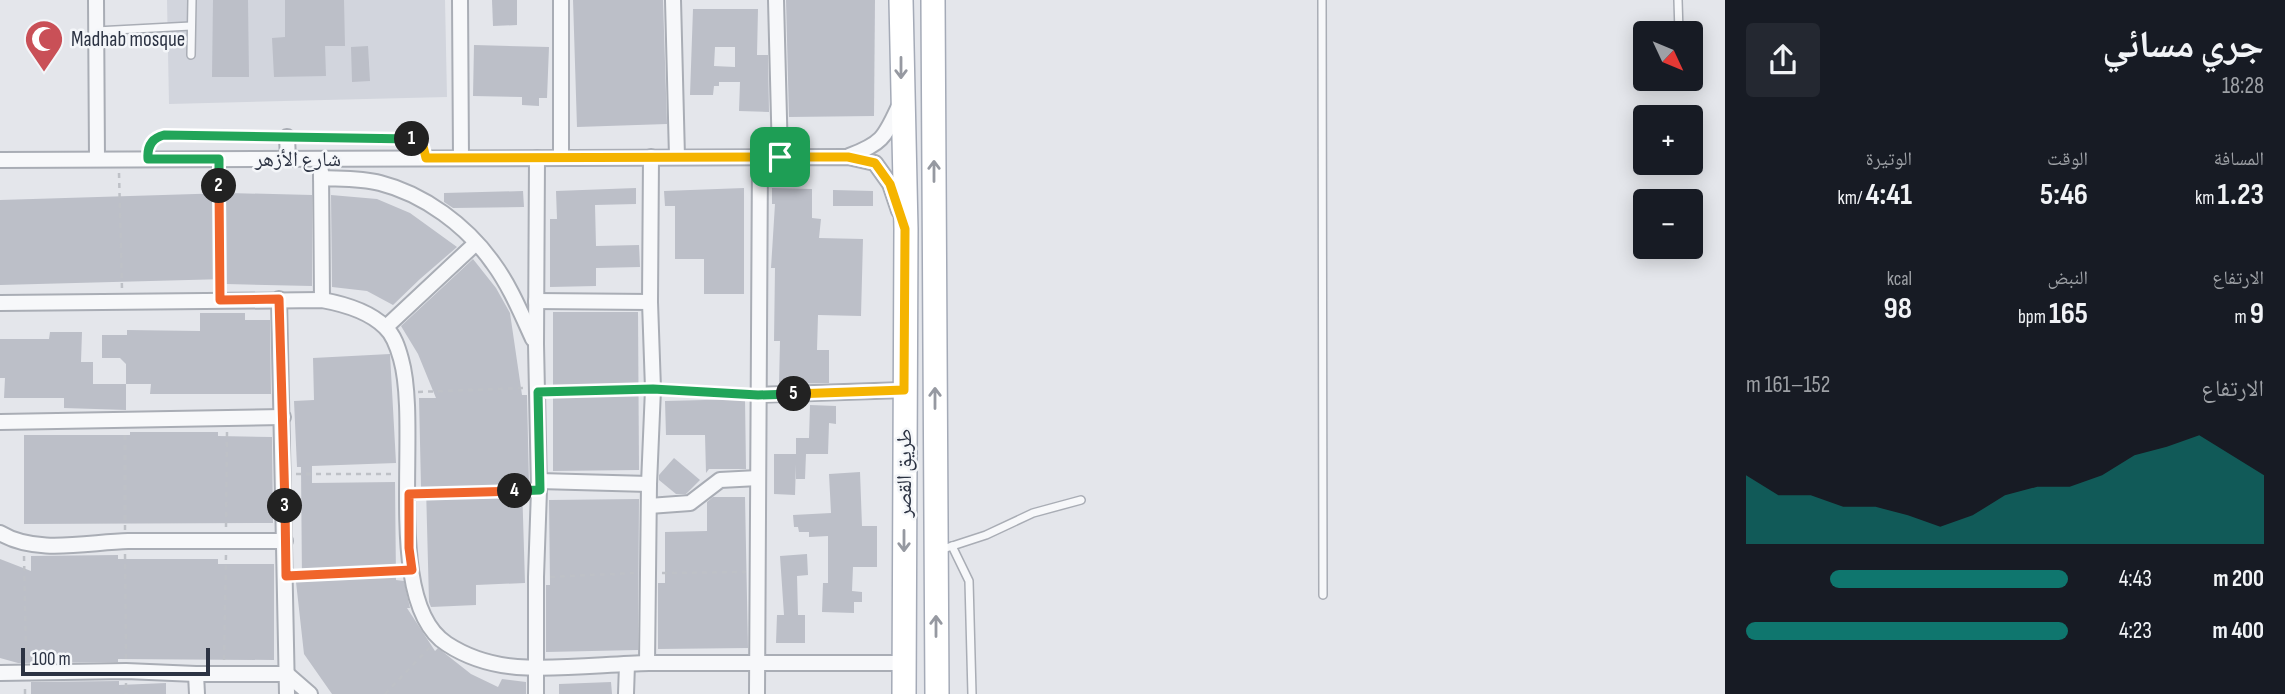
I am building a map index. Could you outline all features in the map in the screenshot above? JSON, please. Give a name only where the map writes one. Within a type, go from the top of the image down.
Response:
[{"type":"main road","name":"طريق القصر","points":[[901,0],[905,229],[904,694]]},
{"type":"main road","name":"طريق القصر","points":[[933,0],[944,549],[937,694]]},
{"type":"street","points":[[96,0],[97,159]]},
{"type":"street","points":[[460,0],[461,158]]},
{"type":"street","points":[[561,0],[561,158]]},
{"type":"street","points":[[673,0],[677,157]]},
{"type":"street","points":[[776,0],[780,157]]},
{"type":"street","name":"شارع الأزهر","points":[[848,157],[874,147],[882,139],[902,101]]},
{"type":"street","points":[[287,137],[288,159]]},
{"type":"street","points":[[648,663],[649,484],[653,389],[650,302],[651,157]]},
{"type":"street","points":[[757,694],[760,157]]},
{"type":"street","name":"شارع الأزهر","points":[[0,159],[848,157],[875,163],[880,169],[890,184],[905,229]]},
{"type":"street","points":[[536,694],[539,486],[536,344],[537,158]]},
{"type":"street","points":[[321,159],[322,300]]},
{"type":"street","points":[[321,178],[368,181],[396,188],[436,208],[476,243],[492,262],[509,289],[536,344]]},
{"type":"street","points":[[386,327],[476,243]]},
{"type":"street","points":[[279,299],[287,694]]},
{"type":"street","points":[[0,303],[322,300],[365,312],[386,327],[397,345],[408,392],[409,548],[419,608],[429,629],[439,638],[482,660],[516,667],[648,663],[904,663]]},
{"type":"street","points":[[536,302],[650,302]]},
{"type":"street","points":[[758,395],[904,390]]},
{"type":"street","points":[[0,422],[283,417]]},
{"type":"street","points":[[649,506],[690,503],[720,480],[758,478]]},
{"type":"street","points":[[539,486],[649,484]]},
{"type":"street","points":[[0,533],[10,539],[44,545],[125,541],[285,541]]},
{"type":"street","points":[[626,694],[627,664]]},
{"type":"street","points":[[0,673],[126,671],[287,674],[310,694]]},
{"type":"street","points":[[196,674],[197,694]]},
{"type":"lane","points":[[191,0],[191,55]]},
{"type":"lane","points":[[1322,0],[1323,595]]},
{"type":"lane","points":[[1678,0],[1679,21]]},
{"type":"lane","points":[[96,31],[191,26]]},
{"type":"lane","points":[[148,159],[149,146],[158,136],[164,135],[412,139],[423,146],[426,158]]},
{"type":"lane","points":[[972,694],[969,581],[944,549],[986,535],[1033,513],[1081,500]]},
{"type":"path","points":[[119,159],[122,300]]},
{"type":"path","points":[[219,159],[220,300]]},
{"type":"path","points":[[408,392],[653,389],[758,395]]},
{"type":"path","points":[[223,674],[227,418]]},
{"type":"path","points":[[125,421],[126,671]]},
{"type":"path","points":[[284,474],[408,474]]},
{"type":"path","points":[[409,494],[539,486]]},
{"type":"path","points":[[24,542],[26,673]]},
{"type":"path","points":[[286,576],[412,570]]},
{"type":"path","points":[[536,577],[759,572]]},
{"type":"path","points":[[385,694],[439,638]]},
{"type":"shaded area","points":[[167,0],[445,0],[447,97],[169,104]]},
{"type":"building","points":[[213,0],[248,0],[249,77],[212,77]]},
{"type":"building","points":[[285,0],[344,0],[345,46],[325,46],[326,76],[274,77],[272,38],[285,37]]},
{"type":"building","points":[[492,0],[517,0],[517,25],[493,26]]},
{"type":"building","points":[[573,0],[663,0],[667,124],[577,127]]},
{"type":"building","points":[[786,0],[875,0],[874,116],[789,117]]},
{"type":"building","points":[[693,9],[758,9],[757,55],[768,55],[769,112],[739,111],[740,82],[719,82],[719,86],[714,86],[713,95],[690,95]],"holes":[[[715,47],[735,47],[735,67],[714,66]]]},
{"type":"building","points":[[474,45],[549,47],[547,98],[539,98],[539,106],[522,105],[522,97],[473,96]]},
{"type":"building","points":[[368,46],[370,81],[352,82],[351,47]]},
{"type":"building","points":[[636,188],[636,204],[595,205],[596,246],[639,245],[640,267],[596,268],[596,286],[550,287],[550,219],[557,219],[556,191]]},
{"type":"building","points":[[744,188],[744,294],[704,294],[704,259],[675,259],[675,206],[665,206],[664,191]]},
{"type":"building","points":[[772,188],[812,189],[812,218],[821,219],[819,238],[863,239],[861,316],[818,315],[817,350],[829,350],[829,383],[779,384],[780,341],[774,341],[775,268],[771,268],[775,204],[772,204]]},
{"type":"building","points":[[833,190],[873,191],[873,206],[833,206]]},
{"type":"building","points":[[523,191],[524,207],[453,208],[444,202],[444,193]]},
{"type":"building","points":[[228,193],[312,195],[312,286],[226,284],[226,279],[0,285],[0,200]]},
{"type":"building","points":[[331,195],[377,199],[410,213],[457,247],[393,305],[367,291],[332,287]]},
{"type":"building","points":[[473,259],[496,288],[510,313],[522,395],[527,395],[529,484],[522,484],[525,583],[476,585],[476,605],[431,607],[426,487],[421,487],[419,398],[436,398],[418,354],[401,326]]},
{"type":"building","points":[[553,312],[638,312],[639,470],[553,471]]},
{"type":"building","points":[[200,313],[245,313],[245,320],[270,320],[271,394],[150,394],[151,384],[126,384],[126,364],[120,358],[102,358],[102,335],[127,335],[127,330],[200,331]]},
{"type":"building","points":[[50,332],[82,332],[81,362],[93,362],[93,384],[126,384],[126,410],[64,408],[64,398],[4,398],[5,378],[0,378],[0,339],[49,339]]},
{"type":"building","points":[[390,354],[396,463],[312,466],[312,483],[395,482],[396,580],[404,581],[410,608],[407,608],[435,651],[438,648],[471,674],[498,687],[502,679],[526,682],[526,694],[332,694],[304,654],[296,582],[302,582],[301,467],[297,467],[294,401],[314,400],[313,358]]},
{"type":"building","points":[[745,399],[746,469],[709,469],[706,473],[705,435],[666,435],[665,401]]},
{"type":"building","points":[[810,405],[836,406],[836,424],[829,423],[828,454],[806,454],[805,479],[796,479],[796,464],[795,495],[774,494],[774,454],[796,454],[796,438],[809,438]]},
{"type":"building","points":[[130,432],[218,432],[218,436],[272,437],[273,523],[24,524],[24,435],[130,435]]},
{"type":"building","points":[[674,458],[700,480],[686,494],[676,494],[659,480],[659,475]]},
{"type":"building","points":[[860,472],[862,526],[877,526],[877,567],[853,567],[852,591],[862,592],[862,602],[854,602],[854,613],[822,612],[823,583],[828,583],[828,536],[809,537],[809,532],[799,532],[798,527],[794,527],[793,515],[831,513],[829,474]]},
{"type":"building","points":[[713,497],[745,497],[748,648],[658,649],[658,583],[665,583],[665,532],[707,531],[707,502]]},
{"type":"building","points":[[639,499],[638,650],[546,652],[546,585],[550,585],[549,500]]},
{"type":"building","points":[[807,554],[808,575],[797,576],[798,615],[805,615],[805,643],[776,643],[777,615],[784,615],[780,556]]},
{"type":"building","points":[[118,555],[118,559],[218,559],[218,564],[274,564],[274,660],[118,659],[118,662],[18,663],[0,658],[0,559],[31,571],[31,556]]},
{"type":"building","points":[[119,681],[119,685],[166,683],[166,694],[31,694],[31,682]]},
{"type":"building","points":[[611,682],[612,694],[559,694],[559,684]]},
{"type":"place","name":"Madhab mosque","points":[[44,73]]},
{"type":"route","points":[[164,135],[412,139],[423,146],[426,158],[780,157],[848,157],[875,163],[890,184],[905,229],[904,390],[758,395],[653,389],[538,392],[540,490],[409,494],[409,548],[412,570],[286,576],[279,299],[220,300],[219,159],[148,159],[147,152],[152,140],[164,135]]}]
